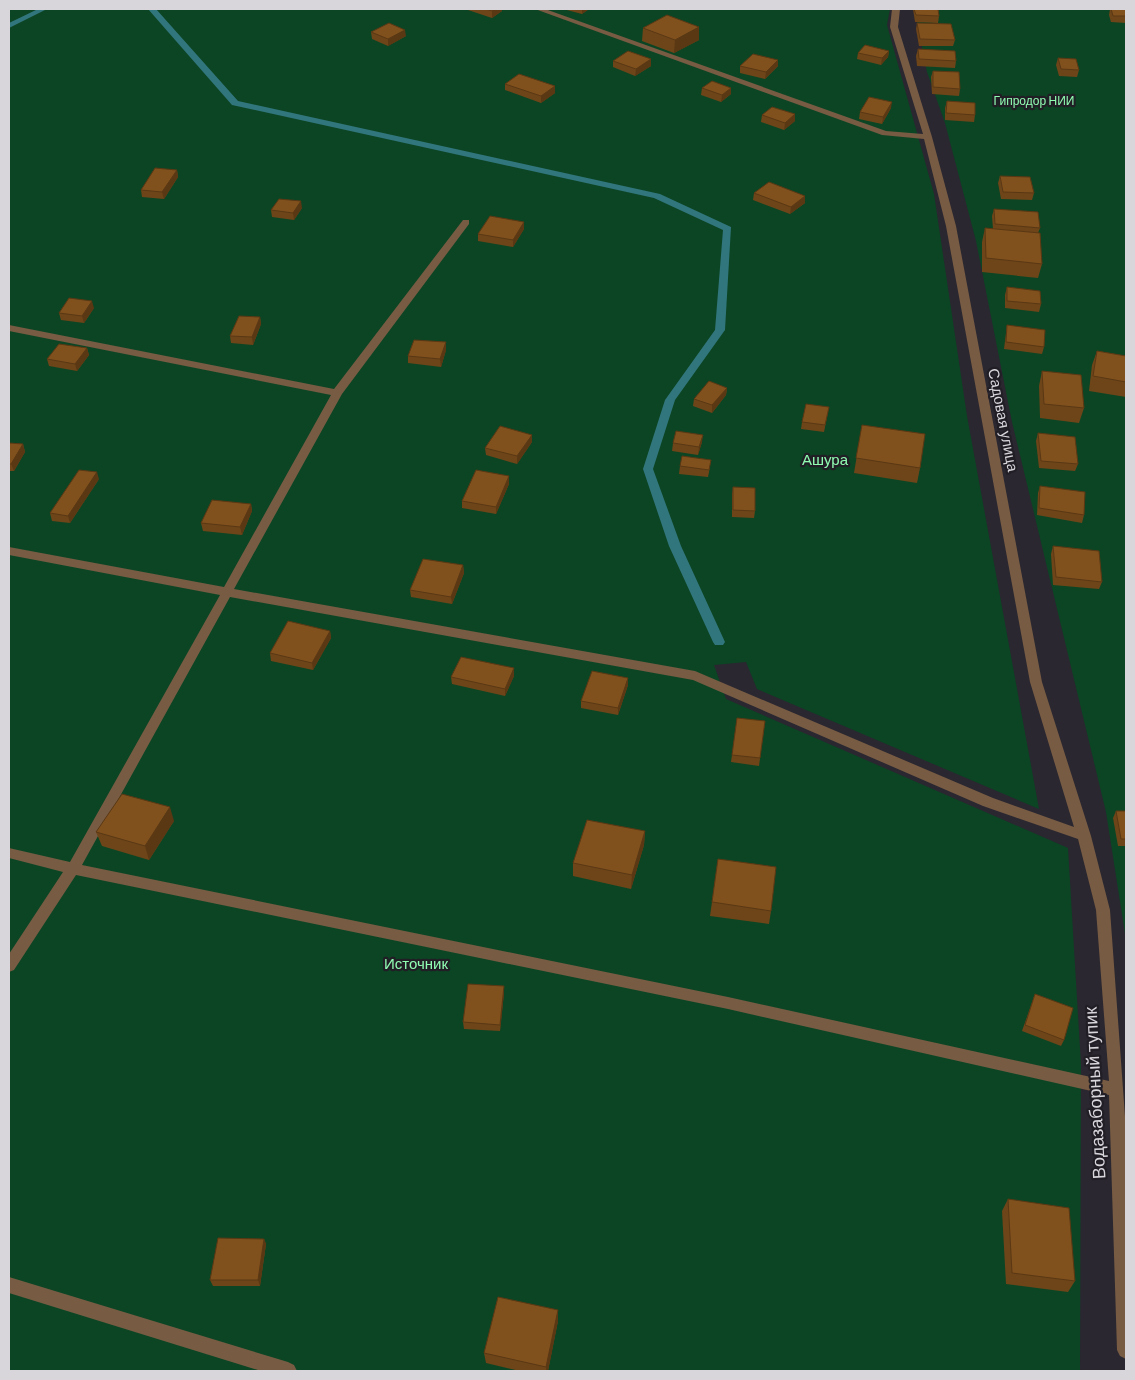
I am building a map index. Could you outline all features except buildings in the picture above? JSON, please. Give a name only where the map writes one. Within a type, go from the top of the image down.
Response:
[{"type":"street","points":[[539,9],[886,133],[928,137]]},
{"type":"street","name":"Садовая улица","points":[[896,9],[894,27],[928,137],[951,226],[1036,682],[1084,836]]},
{"type":"street","points":[[9,966],[73,868],[337,393],[466,222]]},
{"type":"street","points":[[9,328],[337,393]]},
{"type":"street","points":[[9,551],[695,676],[988,802],[1084,836]]},
{"type":"street","name":"Водазаборный тупик","points":[[1084,836],[1103,910],[1117,1090],[1126,1350]]},
{"type":"street","points":[[9,853],[73,868],[728,1003],[1117,1090]]},
{"type":"street","points":[[9,1285],[288,1371]]},
{"type":"green space","name":"Источник","points":[[9,9],[890,9],[887,25],[934,194],[967,416],[1039,809],[757,689],[746,662],[714,665],[726,699],[1068,848],[1081,1065],[1080,1371],[9,1371]]},
{"type":"green space","name":"Гипродор НИИ","points":[[919,9],[1126,9],[1126,940],[1106,812],[1012,422],[976,241],[945,123],[927,72],[917,22]]},
{"type":"waterway","points":[[9,26],[43,9]]},
{"type":"waterway","points":[[152,9],[235,103],[657,196],[728,229],[720,330],[670,400],[648,469],[675,546],[719,642]]},
{"type":"park label","name":"Ашура","points":[[825,460]]}]
